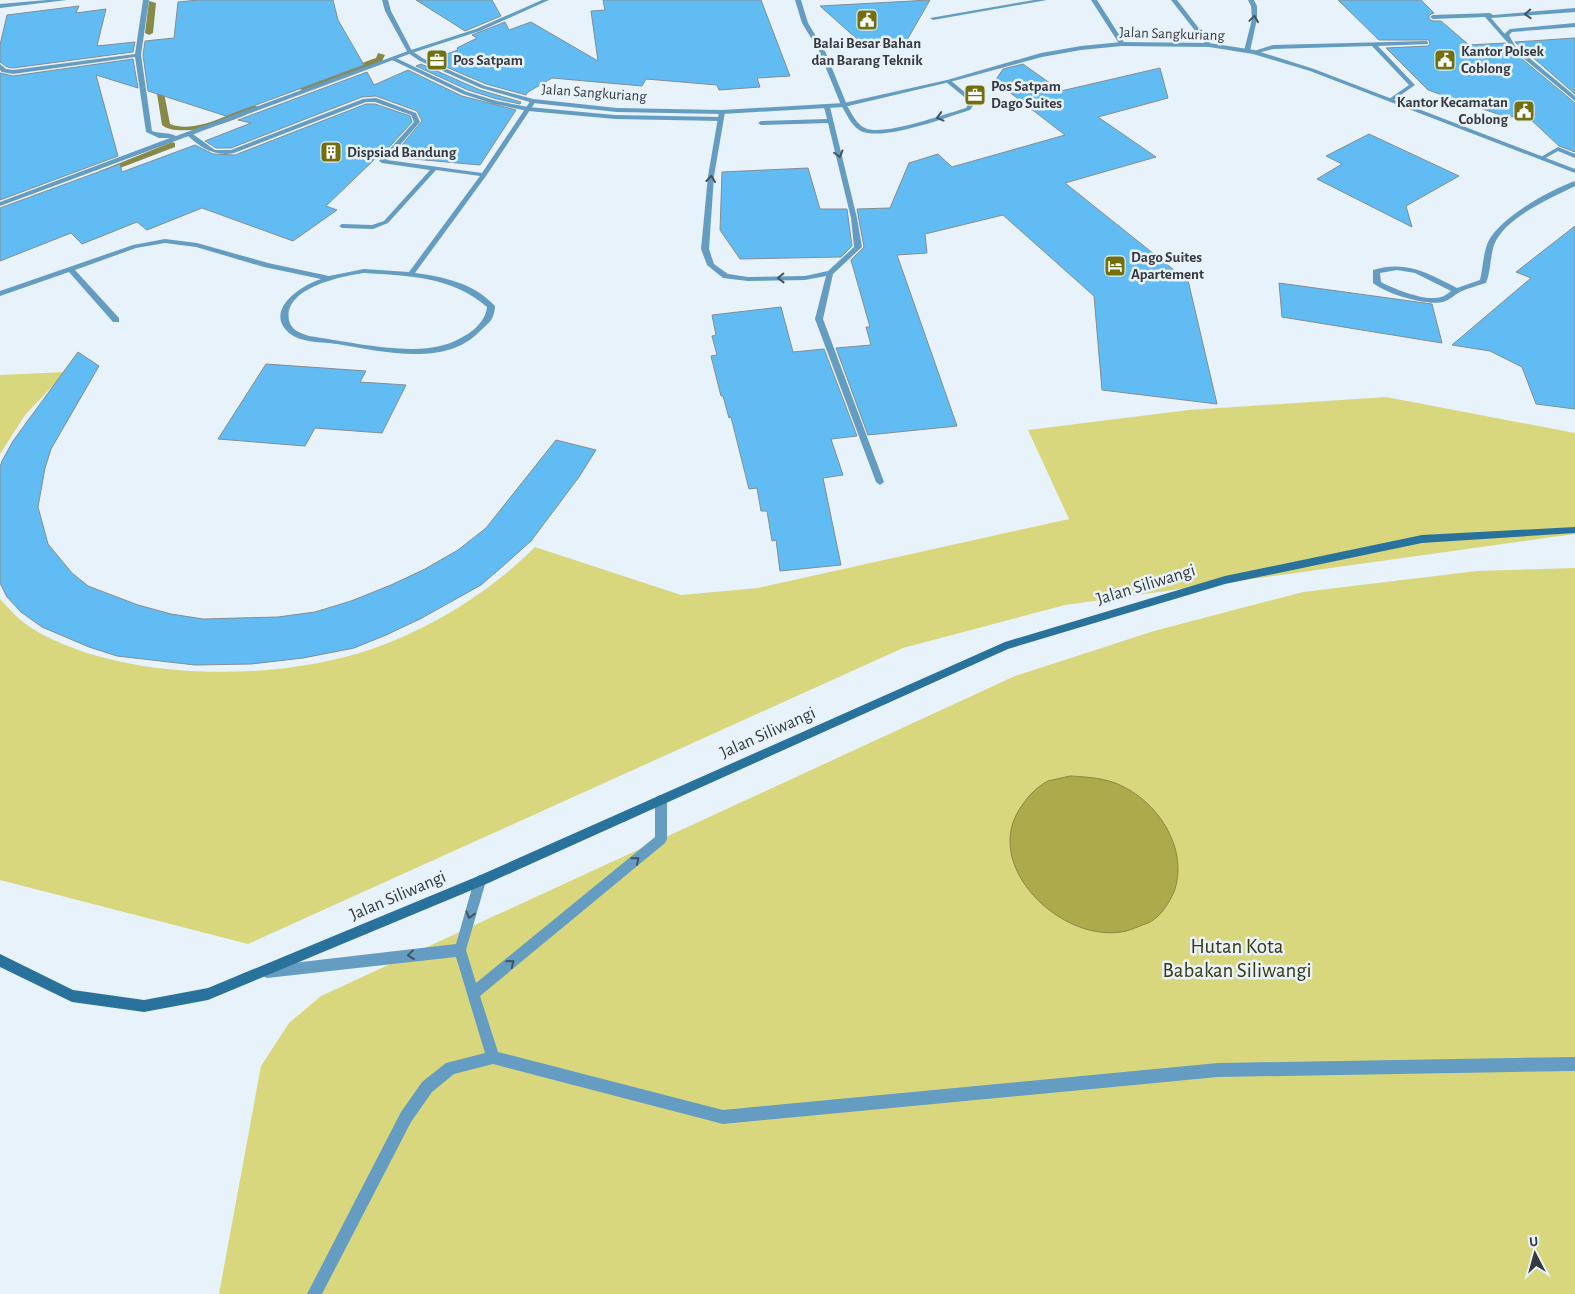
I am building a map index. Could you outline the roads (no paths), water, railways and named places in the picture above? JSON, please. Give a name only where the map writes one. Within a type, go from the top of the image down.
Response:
[{"type":"main road","name":"Jalan Siliwangi","points":[[0,960],[72,996],[144,1006],[208,994],[480,881],[1005,646],[1225,580],[1422,539],[1575,530]]},
{"type":"street","points":[[0,6],[64,0]]},
{"type":"street","points":[[146,0],[138,55],[149,132],[159,136],[185,134],[212,152],[219,154],[232,152],[365,100],[376,100],[414,114],[417,122],[382,161],[484,175]]},
{"type":"street","points":[[385,0],[388,11],[410,52]]},
{"type":"street","points":[[0,204],[185,134],[410,52],[485,27],[546,0]]},
{"type":"street","points":[[798,0],[805,23],[822,51],[844,105],[860,128],[866,131],[885,132],[968,109],[972,103],[970,99],[948,81]]},
{"type":"street","points":[[933,18],[1044,0]]},
{"type":"street","points":[[1094,0],[1122,44]]},
{"type":"street","points":[[1174,0],[1209,45]]},
{"type":"street","points":[[1251,0],[1256,7],[1255,22],[1249,38],[1250,52],[1272,47],[1426,43]]},
{"type":"street","points":[[1433,17],[1575,10]]},
{"type":"street","points":[[1490,15],[1487,17],[1490,22],[1513,48],[1575,99]]},
{"type":"street","points":[[1507,40],[1506,35],[1510,31],[1575,25]]},
{"type":"street","name":"Jalan Sangkuriang","points":[[410,52],[422,60],[483,87],[533,101],[618,110],[721,116],[844,105],[948,81],[1041,54],[1081,48],[1122,44],[1209,45],[1250,52],[1312,70],[1575,171]]},
{"type":"street","points":[[1374,44],[1412,85],[1391,100]]},
{"type":"street","points":[[0,66],[4,71],[18,72],[138,55]]},
{"type":"street","points":[[394,59],[465,93],[496,103],[528,109],[615,117],[721,116],[704,249],[711,265],[726,276],[748,279],[804,278],[830,273],[858,247],[854,218],[826,107]]},
{"type":"street","points":[[410,275],[484,175],[533,101]]},
{"type":"street","points":[[761,123],[830,121]]},
{"type":"street","points":[[1542,158],[1558,149],[1575,156]]},
{"type":"street","points":[[342,226],[373,226],[386,222],[434,168]]},
{"type":"street","points":[[1456,291],[1408,268],[1387,267],[1376,272],[1377,283],[1385,288],[1402,294],[1440,301],[1447,298],[1456,291],[1483,281],[1492,241],[1509,222],[1530,206],[1575,183]]},
{"type":"street","points":[[0,294],[135,246],[165,241],[197,245],[267,265],[327,278]]},
{"type":"street","points":[[70,269],[116,320]]},
{"type":"street","points":[[364,271],[410,275],[453,283],[480,295],[491,306],[490,317],[472,336],[454,346],[415,352],[389,350],[294,333],[286,325],[284,316],[286,304],[304,289],[327,278],[364,271]]},
{"type":"street","points":[[830,273],[819,320],[880,482]]},
{"type":"street","points":[[473,994],[661,839],[661,800]]},
{"type":"street","points":[[480,881],[460,950],[493,1056]]},
{"type":"street","points":[[260,973],[460,950]]},
{"type":"street","points":[[314,1294],[406,1117],[427,1087],[451,1068],[493,1056],[723,1116],[1218,1070],[1575,1064]]},
{"type":"waterway","points":[[149,33],[152,3]]},
{"type":"waterway","points":[[303,89],[373,62],[379,59],[381,55]]},
{"type":"waterway","points":[[157,77],[166,125],[174,129],[197,128],[255,107]]},
{"type":"waterway","points":[[104,171],[172,145]]},
{"type":"place","name":"Balai Besar Bahan dan Barang Teknik","points":[[867,20]]},
{"type":"place","name":"Pos Satpam","points":[[437,60]]},
{"type":"place","name":"Kantor Polsek Coblong","points":[[1445,60]]},
{"type":"place","name":"Pos Satpam Dago Suites","points":[[975,95]]},
{"type":"place","name":"Kantor Kecamatan Coblong","points":[[1524,111]]},
{"type":"place","name":"Dispsiad Bandung","points":[[331,152]]},
{"type":"place","name":"Dago Suites Apartement","points":[[1115,266]]},
{"type":"park label","name":"Hutan Kota Babakan Siliwangi","points":[[1237,958]]}]
